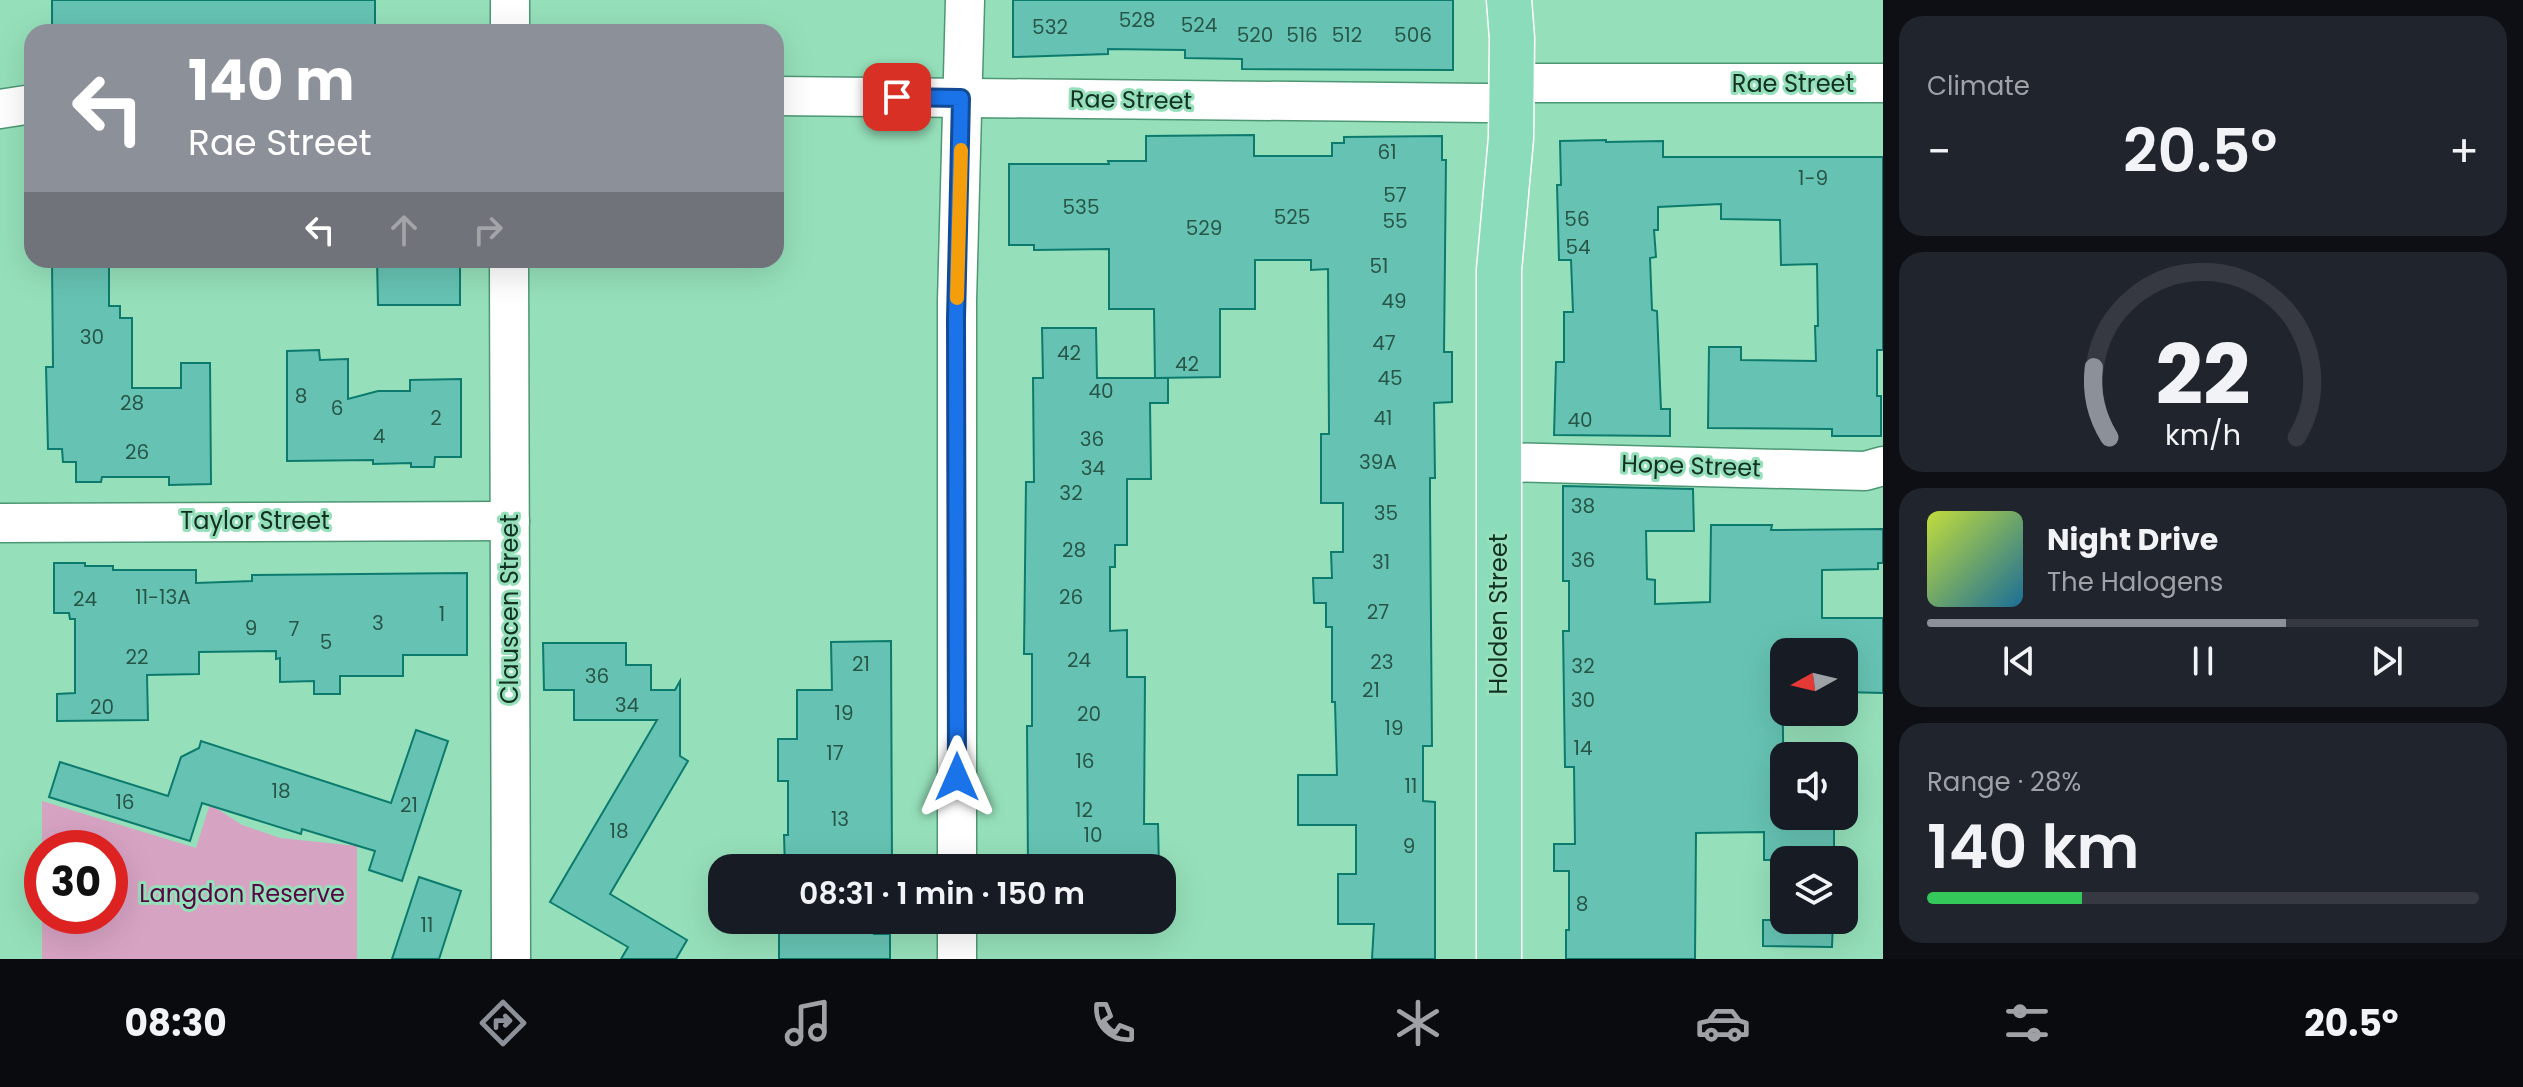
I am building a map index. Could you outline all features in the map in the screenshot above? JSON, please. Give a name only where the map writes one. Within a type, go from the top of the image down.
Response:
[{"type":"main road","name":"Holden Street","points":[[1490,0],[1499,93]]},
{"type":"main road","name":"Holden Street","points":[[1499,959],[1499,270],[1491,195],[1509,0]]},
{"type":"street","points":[[510,0],[510,24]]},
{"type":"street","points":[[957,854],[956,319],[965,0]]},
{"type":"street","name":"Rae Street","points":[[784,96],[961,98],[1499,93],[1883,83]]},
{"type":"street","points":[[0,88],[24,91]]},
{"type":"street","points":[[0,109],[24,105]]},
{"type":"street","name":"Clauscen Street","points":[[509,268],[511,959]]},
{"type":"street","name":"Hope Street","points":[[1499,462],[1865,471],[1883,466]]},
{"type":"street","name":"Taylor Street","points":[[0,523],[510,521]]},
{"type":"street","points":[[957,934],[957,959]]},
{"type":"green space","name":"Langdon Reserve","points":[[42,801],[196,848],[210,804],[242,825],[280,838],[357,846],[357,959],[42,959],[42,934],[128,934],[128,830],[42,830]]},
{"type":"building","points":[[52,0],[375,0],[375,24],[52,24]]},
{"type":"building","points":[[1013,0],[1453,0],[1453,70],[1242,69],[1242,59],[1185,58],[1185,50],[1108,49],[1108,54],[1013,57]]},
{"type":"building","points":[[1254,135],[1254,156],[1332,156],[1332,143],[1344,143],[1344,137],[1442,136],[1442,160],[1446,160],[1444,352],[1452,352],[1452,402],[1434,403],[1435,478],[1430,478],[1432,746],[1423,746],[1423,801],[1435,802],[1435,959],[1372,959],[1374,924],[1338,924],[1338,874],[1356,874],[1356,825],[1298,825],[1298,775],[1337,775],[1335,702],[1332,702],[1332,627],[1326,627],[1326,603],[1314,603],[1313,578],[1332,578],[1331,552],[1343,552],[1343,503],[1321,503],[1321,434],[1329,434],[1328,269],[1311,270],[1311,260],[1255,260],[1255,309],[1220,309],[1220,377],[1155,378],[1154,309],[1109,309],[1109,249],[1034,250],[1034,245],[1009,245],[1009,164],[1146,161],[1146,136]]},
{"type":"building","points":[[1560,141],[1663,141],[1663,157],[1883,157],[1883,350],[1877,350],[1881,436],[1832,436],[1832,429],[1708,428],[1709,347],[1741,347],[1741,360],[1816,361],[1817,264],[1781,265],[1780,220],[1721,219],[1721,204],[1658,207],[1658,230],[1654,230],[1656,257],[1650,258],[1652,310],[1657,311],[1661,409],[1670,409],[1670,436],[1554,435],[1556,362],[1564,362],[1564,312],[1573,312],[1571,260],[1559,260],[1557,185],[1561,185]]},
{"type":"building","points":[[52,268],[109,268],[109,306],[120,306],[120,318],[132,318],[132,388],[181,388],[181,363],[210,363],[211,484],[169,485],[169,477],[102,477],[101,482],[76,482],[76,462],[63,462],[62,449],[48,449],[46,367],[53,367]]},
{"type":"building","points":[[377,268],[460,268],[460,305],[378,305]]},
{"type":"building","points":[[1042,328],[1096,328],[1097,378],[1168,378],[1168,403],[1150,403],[1151,479],[1127,479],[1127,545],[1115,545],[1115,567],[1110,567],[1110,631],[1127,630],[1127,677],[1145,677],[1144,824],[1158,824],[1159,854],[1028,854],[1027,726],[1032,726],[1032,654],[1024,654],[1026,482],[1034,482],[1033,378],[1043,378]]},
{"type":"building","points":[[319,350],[320,360],[348,359],[348,399],[378,391],[410,391],[410,380],[461,379],[461,457],[435,457],[434,467],[411,467],[411,463],[373,464],[373,460],[287,461],[287,351]]},
{"type":"building","points":[[1563,486],[1693,489],[1694,531],[1646,531],[1647,579],[1655,580],[1655,604],[1710,602],[1711,525],[1772,525],[1771,530],[1883,529],[1883,563],[1878,563],[1878,569],[1822,570],[1822,618],[1883,618],[1883,693],[1858,692],[1858,638],[1770,638],[1770,726],[1783,726],[1783,742],[1770,742],[1770,830],[1834,830],[1834,846],[1770,846],[1770,860],[1764,860],[1764,832],[1696,833],[1695,959],[1566,959],[1569,871],[1554,871],[1554,844],[1575,844],[1574,767],[1565,767],[1563,631],[1569,631],[1569,581],[1563,581]]},
{"type":"building","points":[[54,563],[113,566],[113,570],[196,570],[196,583],[252,581],[252,575],[467,573],[467,655],[403,655],[403,676],[340,676],[340,694],[314,694],[314,681],[280,682],[280,658],[276,659],[276,651],[199,652],[199,674],[147,675],[148,720],[57,721],[57,694],[75,693],[75,619],[70,619],[69,613],[54,613]]},
{"type":"building","points":[[891,641],[892,854],[785,854],[784,835],[788,835],[788,781],[778,781],[778,739],[797,739],[797,690],[832,690],[831,642]]},
{"type":"building","points":[[543,643],[626,643],[626,665],[651,665],[651,690],[675,690],[680,681],[680,756],[688,761],[610,894],[687,940],[676,959],[621,959],[628,947],[550,902],[657,720],[574,720],[574,690],[544,690]]},
{"type":"building","points":[[416,730],[448,741],[402,881],[369,870],[375,851],[302,829],[301,834],[202,803],[190,841],[49,797],[60,762],[168,796],[181,757],[199,748],[201,741],[391,803]]},
{"type":"building","points":[[419,877],[461,891],[439,959],[392,959]]},
{"type":"building","points":[[1763,920],[1770,920],[1770,934],[1832,934],[1832,947],[1763,946]]},
{"type":"building","points":[[779,934],[890,934],[890,959],[779,959]]},
{"type":"slow traffic","points":[[957,298],[961,150]]},
{"type":"route","points":[[897,97],[961,98],[956,319],[957,777]]}]
